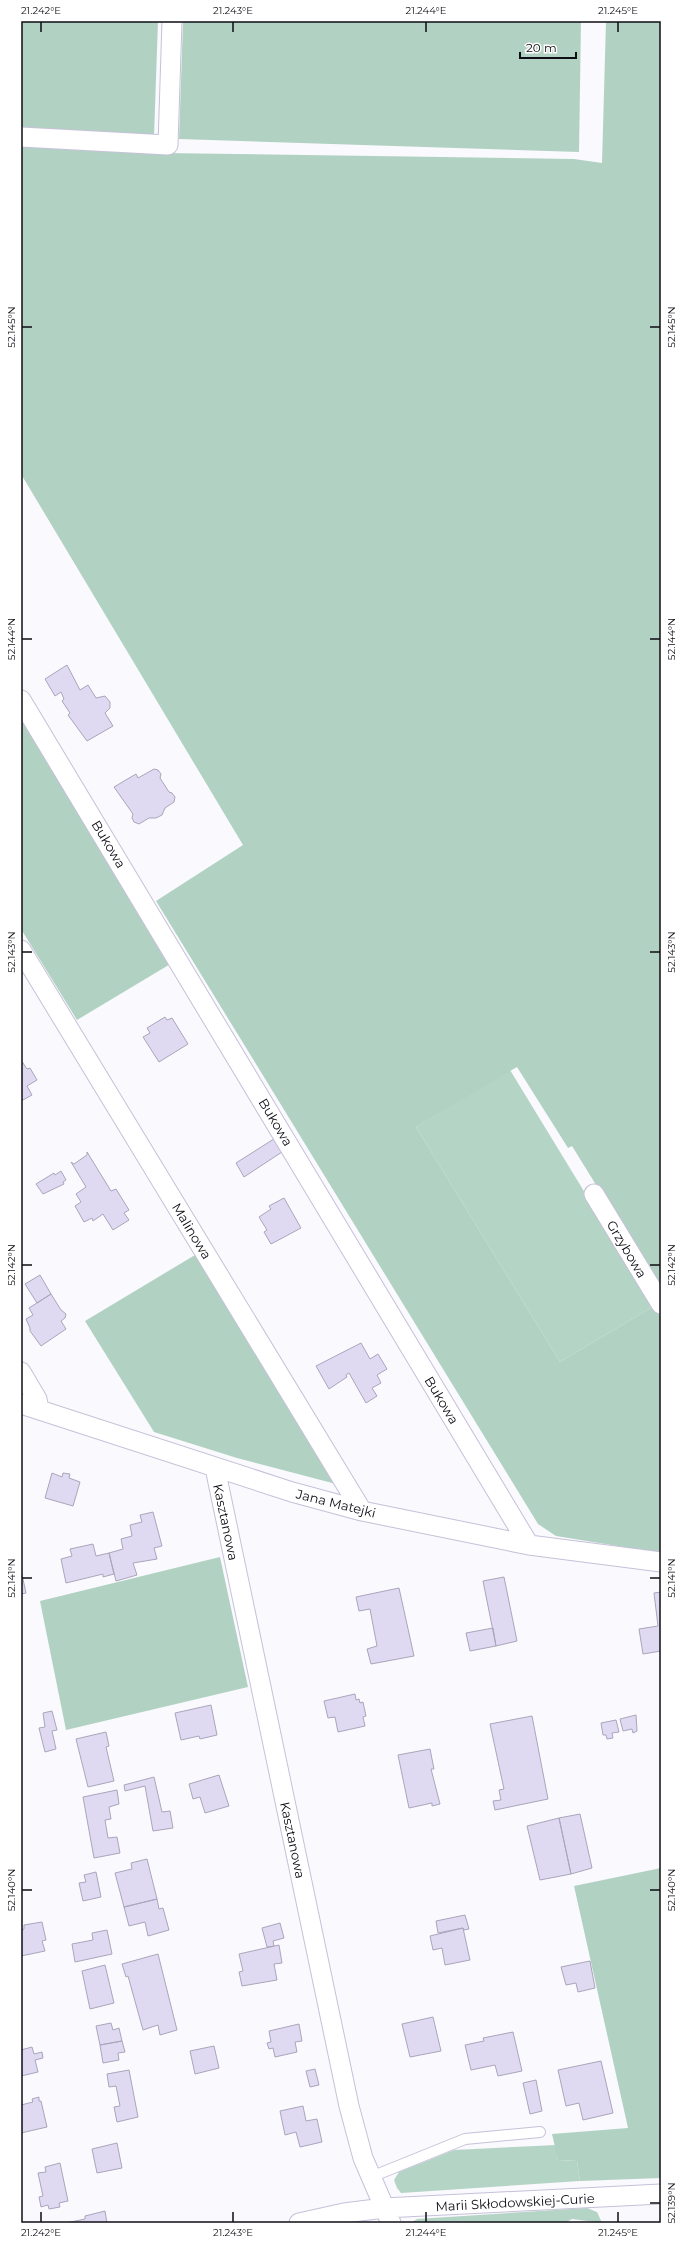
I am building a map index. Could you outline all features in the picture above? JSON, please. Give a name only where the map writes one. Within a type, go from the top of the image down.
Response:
[{"type":"street","points":[[21,137],[168,145],[172,21]]},
{"type":"street","name":"Bukowa","points":[[21,700],[529,1545]]},
{"type":"street","name":"Malinowa","points":[[21,950],[362,1511]]},
{"type":"street","name":"Grzybowa","points":[[594,1194],[661,1304]]},
{"type":"street","points":[[21,1372],[37,1399],[39,1409]]},
{"type":"street","name":"Jana Matejki","points":[[21,1404],[215,1468],[292,1492],[362,1511],[529,1545],[661,1562]]},
{"type":"street","name":"Kasztanowa","points":[[215,1468],[349,2106],[364,2158],[387,2215]]},
{"type":"street","name":"Marii Skłodowskiej-Curie","points":[[299,2223],[344,2213],[387,2215],[661,2194]]},
{"type":"lane","points":[[371,2177],[465,2139],[540,2132]]},
{"type":"green space","points":[[21,21],[158,21],[154,136],[21,131]]},
{"type":"green space","points":[[183,21],[581,21],[579,152],[179,139]]},
{"type":"green space","points":[[606,21],[661,21],[661,1290],[572,1146],[568,1148],[517,1067],[416,1127],[560,1362],[654,1306],[661,1318],[661,1553],[556,1536],[538,1524],[156,901],[243,845],[21,474],[21,145],[162,153],[574,159],[602,163]]},
{"type":"green space","points":[[21,714],[172,963],[77,1020],[21,929]]},
{"type":"green space","points":[[510,1070],[654,1306],[560,1362],[416,1127]]},
{"type":"green space","points":[[195,1255],[336,1484],[237,1458],[154,1432],[85,1321]]},
{"type":"green space","points":[[220,1557],[248,1687],[66,1730],[40,1601]]},
{"type":"green space","points":[[661,1868],[661,2178],[580,2181],[577,2161],[558,2160],[552,2134],[628,2128],[574,1886]]},
{"type":"green space","points":[[556,2145],[558,2160],[577,2161],[580,2181],[401,2193],[394,2180],[399,2172],[454,2150]]},
{"type":"green space","points":[[587,2208],[597,2212],[602,2223],[572,2219],[565,2223],[411,2223],[417,2219]]},
{"type":"building","points":[[67,665],[80,690],[88,685],[96,698],[105,696],[110,702],[110,708],[105,713],[113,726],[87,741],[68,715],[70,713],[62,701],[64,699],[61,692],[55,696],[45,679]]},
{"type":"building","points":[[154,769],[158,770],[161,774],[160,778],[169,792],[175,797],[174,802],[165,808],[162,815],[156,818],[149,818],[139,824],[134,822],[132,818],[133,814],[114,787],[136,774],[138,778]]},
{"type":"building","points":[[165,1017],[167,1020],[172,1018],[188,1044],[159,1062],[143,1037],[150,1033],[147,1028]]},
{"type":"building","points":[[21,1060],[27,1069],[30,1068],[37,1080],[27,1086],[32,1095],[21,1101]]},
{"type":"building","points":[[277,1137],[285,1150],[244,1177],[236,1163]]},
{"type":"building","points":[[87,1152],[111,1191],[116,1189],[129,1210],[124,1213],[129,1220],[113,1230],[103,1214],[93,1221],[92,1218],[84,1222],[75,1206],[81,1202],[76,1194],[86,1187],[71,1162],[74,1164],[87,1155]]},
{"type":"building","points":[[61,1171],[66,1180],[63,1182],[64,1184],[43,1194],[36,1184],[54,1173],[55,1175]]},
{"type":"building","points":[[284,1198],[301,1228],[271,1244],[264,1232],[267,1230],[259,1217],[271,1209],[269,1206]]},
{"type":"building","points":[[40,1275],[51,1294],[37,1303],[25,1284]]},
{"type":"building","points":[[51,1294],[61,1310],[66,1314],[65,1318],[61,1321],[66,1329],[41,1346],[30,1331],[26,1319],[33,1315],[29,1308]]},
{"type":"building","points":[[361,1343],[370,1359],[378,1354],[387,1369],[377,1375],[381,1383],[372,1388],[377,1396],[366,1403],[349,1373],[346,1375],[347,1377],[329,1389],[316,1366]]},
{"type":"building","points":[[52,1473],[62,1477],[63,1473],[70,1474],[69,1478],[80,1482],[73,1506],[45,1498]]},
{"type":"building","points":[[153,1512],[162,1546],[154,1548],[157,1559],[133,1563],[137,1575],[116,1581],[109,1553],[123,1549],[121,1539],[132,1536],[130,1525],[142,1522],[140,1515]]},
{"type":"building","points":[[93,1544],[96,1556],[109,1553],[114,1574],[103,1577],[103,1574],[66,1583],[61,1559],[72,1556],[70,1549]]},
{"type":"building","points":[[21,1570],[26,1593],[21,1594]]},
{"type":"building","points":[[504,1577],[517,1641],[496,1646],[483,1581]]},
{"type":"building","points":[[399,1588],[414,1656],[371,1664],[367,1649],[377,1646],[370,1609],[359,1611],[356,1597]]},
{"type":"building","points":[[661,1592],[661,1651],[643,1654],[639,1629],[658,1626],[654,1593]]},
{"type":"building","points":[[493,1628],[496,1646],[470,1651],[466,1633]]},
{"type":"building","points":[[355,1694],[356,1700],[359,1699],[360,1703],[363,1702],[366,1716],[363,1717],[365,1726],[338,1732],[335,1717],[328,1718],[324,1701]]},
{"type":"building","points":[[211,1705],[217,1735],[200,1739],[199,1736],[181,1740],[175,1713]]},
{"type":"building","points":[[52,1711],[57,1730],[52,1731],[56,1749],[45,1752],[39,1728],[45,1727],[43,1713]]},
{"type":"building","points":[[636,1715],[637,1731],[633,1733],[632,1729],[623,1731],[620,1719]]},
{"type":"building","points":[[532,1716],[548,1799],[495,1810],[493,1801],[501,1800],[499,1790],[504,1789],[490,1724]]},
{"type":"building","points":[[616,1720],[619,1732],[612,1733],[613,1738],[607,1739],[606,1735],[603,1735],[601,1723]]},
{"type":"building","points":[[106,1732],[109,1746],[106,1747],[114,1781],[88,1787],[76,1739]]},
{"type":"building","points":[[430,1749],[434,1769],[431,1769],[440,1804],[432,1806],[432,1803],[409,1808],[398,1755]]},
{"type":"building","points":[[219,1775],[229,1806],[205,1813],[200,1797],[193,1799],[189,1784]]},
{"type":"building","points":[[154,1777],[162,1812],[170,1811],[173,1828],[153,1831],[145,1786],[125,1791],[124,1785]]},
{"type":"building","points":[[117,1790],[119,1804],[109,1807],[111,1819],[105,1820],[108,1838],[117,1837],[120,1853],[94,1858],[83,1797]]},
{"type":"building","points":[[580,1814],[592,1868],[571,1874],[559,1818]]},
{"type":"building","points":[[559,1818],[571,1874],[540,1880],[527,1826]]},
{"type":"building","points":[[147,1859],[157,1899],[124,1907],[115,1873],[132,1869],[131,1863]]},
{"type":"building","points":[[96,1872],[101,1897],[83,1901],[79,1883],[86,1882],[84,1875]]},
{"type":"building","points":[[157,1899],[159,1909],[163,1908],[169,1930],[148,1936],[145,1922],[129,1926],[124,1907]]},
{"type":"building","points":[[465,1915],[469,1929],[464,1930],[463,1928],[438,1933],[436,1921]]},
{"type":"building","points":[[42,1922],[46,1940],[42,1941],[45,1951],[21,1956],[21,1930],[24,1929],[24,1925]]},
{"type":"building","points":[[280,1923],[284,1938],[273,1941],[274,1946],[267,1947],[262,1928]]},
{"type":"building","points":[[463,1928],[470,1960],[445,1965],[442,1948],[433,1950],[430,1936]]},
{"type":"building","points":[[107,1930],[112,1954],[75,1962],[72,1944],[93,1940],[92,1933]]},
{"type":"building","points":[[279,1945],[282,1963],[274,1964],[277,1980],[242,1986],[239,1972],[243,1971],[239,1954]]},
{"type":"building","points":[[158,1954],[177,2030],[160,2035],[158,2025],[143,2030],[128,1976],[126,1977],[122,1964]]},
{"type":"building","points":[[590,1961],[595,1988],[578,1992],[576,1983],[566,1985],[561,1967]]},
{"type":"building","points":[[105,1965],[114,2003],[90,2009],[82,1971]]},
{"type":"building","points":[[433,2017],[441,2051],[410,2057],[402,2024]]},
{"type":"building","points":[[111,2023],[113,2030],[119,2028],[122,2041],[100,2045],[96,2026]]},
{"type":"building","points":[[299,2024],[302,2041],[295,2042],[297,2052],[275,2057],[273,2048],[269,2049],[267,2043],[271,2042],[269,2031]]},
{"type":"building","points":[[513,2032],[522,2071],[498,2076],[495,2065],[471,2070],[465,2045],[484,2041],[483,2038]]},
{"type":"building","points":[[122,2041],[125,2052],[118,2053],[119,2060],[103,2063],[100,2045]]},
{"type":"building","points":[[214,2046],[219,2068],[195,2074],[190,2051]]},
{"type":"building","points":[[32,2047],[34,2054],[42,2052],[43,2058],[35,2060],[38,2072],[21,2076],[21,2050]]},
{"type":"building","points":[[601,2061],[613,2113],[583,2120],[579,2103],[566,2106],[558,2070]]},
{"type":"building","points":[[315,2069],[319,2085],[310,2087],[306,2071]]},
{"type":"building","points":[[129,2070],[138,2117],[117,2122],[114,2107],[120,2106],[116,2086],[109,2087],[107,2074]]},
{"type":"building","points":[[536,2080],[542,2111],[530,2114],[523,2083]]},
{"type":"building","points":[[39,2097],[47,2127],[21,2133],[21,2105],[33,2102],[32,2099]]},
{"type":"building","points":[[303,2106],[306,2121],[317,2119],[322,2142],[300,2147],[296,2132],[285,2135],[280,2111]]},
{"type":"building","points":[[117,2143],[122,2168],[97,2173],[92,2149]]},
{"type":"building","points":[[60,2163],[68,2201],[59,2203],[60,2207],[49,2209],[48,2205],[41,2207],[39,2197],[43,2196],[38,2173],[46,2172],[45,2167]]},
{"type":"building","points":[[105,2211],[107,2223],[66,2223],[85,2219],[85,2216]]}]
